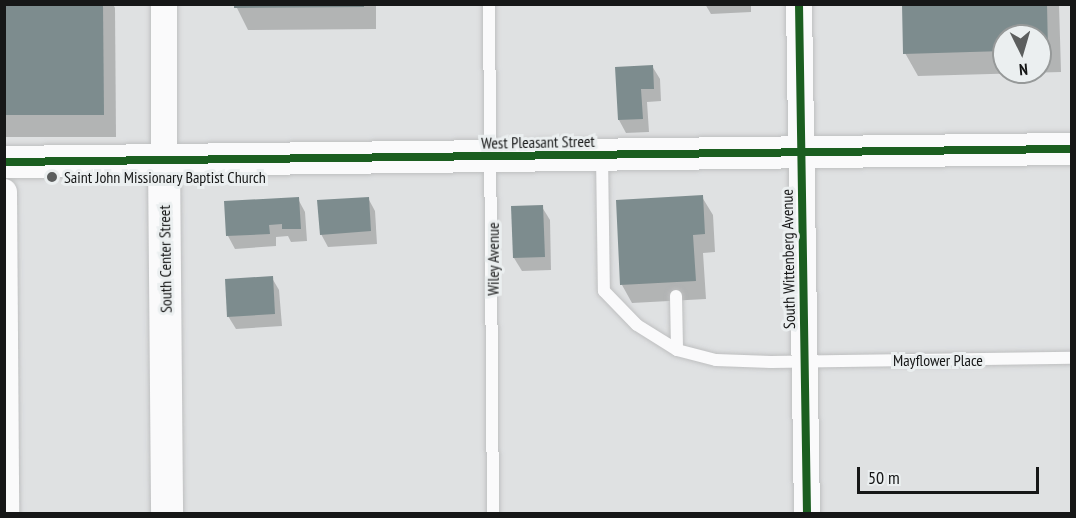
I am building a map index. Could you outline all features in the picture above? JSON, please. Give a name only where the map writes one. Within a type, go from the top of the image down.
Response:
[{"type":"street","name":"South Center Street","points":[[164,4],[167,513]]},
{"type":"street","name":"South Wittenberg Avenue","points":[[799,4],[807,513]]},
{"type":"street","name":"West Pleasant Street","points":[[4,162],[1071,149]]},
{"type":"street","points":[[4,192],[6,513]]},
{"type":"lane","name":"Wiley Avenue","points":[[489,4],[492,156],[493,513]]},
{"type":"lane","name":"Mayflower Place","points":[[602,155],[604,291],[637,325],[677,350],[716,360],[771,363],[1071,358]]},
{"type":"lane","points":[[676,296],[677,350]]},
{"type":"building","points":[[103,4],[104,115],[4,115],[4,6]]},
{"type":"building","points":[[234,4],[364,4],[364,7],[234,8]]},
{"type":"building","points":[[902,4],[1047,4],[1047,24],[992,24],[992,51],[903,54]]},
{"type":"building","points":[[653,65],[654,89],[641,89],[643,119],[618,120],[615,67]]},
{"type":"building","points":[[703,195],[705,234],[693,235],[696,281],[620,285],[616,200]]},
{"type":"building","points":[[299,197],[301,229],[282,229],[282,224],[269,225],[270,234],[226,236],[224,201]]},
{"type":"building","points":[[369,197],[371,231],[320,235],[317,200]]},
{"type":"building","points":[[543,205],[545,257],[513,258],[511,206]]},
{"type":"building","points":[[273,276],[275,314],[227,317],[225,279]]},
{"type":"cycle path","points":[[799,4],[807,514]]},
{"type":"cycle path","points":[[4,162],[1072,149]]},
{"type":"place","name":"Saint John Missionary Baptist Church","points":[[52,177]]}]
